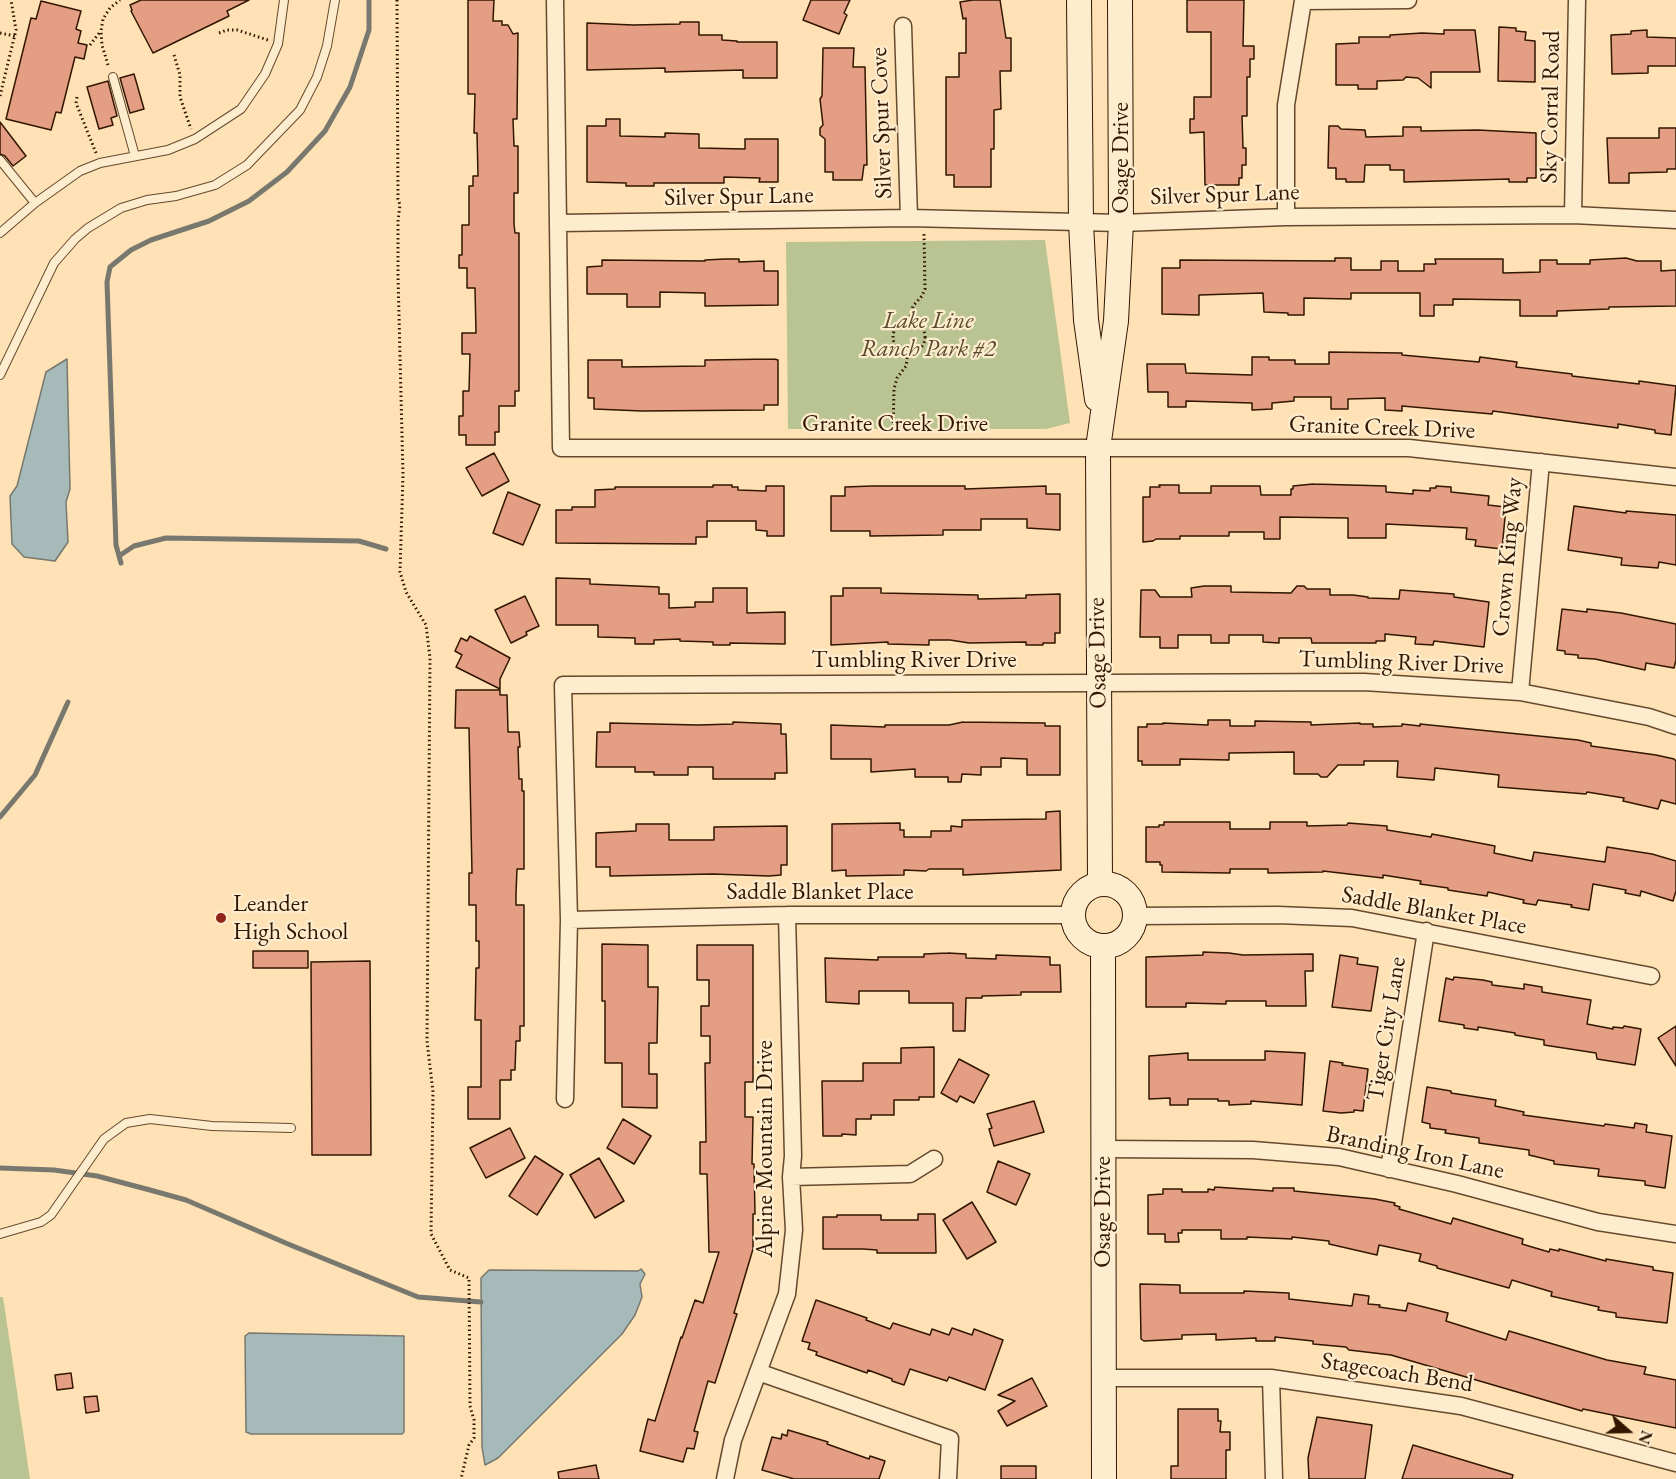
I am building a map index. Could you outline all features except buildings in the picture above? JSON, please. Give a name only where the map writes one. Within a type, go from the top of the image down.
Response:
[{"type":"street","name":"Granite Creek Drive","points":[[555,0],[561,448],[1409,448],[1676,477]]},
{"type":"street","name":"Osage Drive","points":[[1079,0],[1081,223],[1086,320],[1100,422]]},
{"type":"street","name":"Osage Drive","points":[[1100,884],[1098,448],[1116,321],[1121,223],[1120,0]]},
{"type":"street","points":[[1286,217],[1286,105],[1303,1],[1408,0]]},
{"type":"street","name":"Sky Corral Road","points":[[1573,215],[1577,0]]},
{"type":"street","name":"Silver Spur Cove","points":[[903,26],[916,218]]},
{"type":"street","name":"Silver Spur Lane","points":[[559,223],[916,218],[1121,223],[1286,217],[1573,215],[1676,220]]},
{"type":"street","name":"Crown King Way","points":[[1521,692],[1541,462]]},
{"type":"street","name":"Tumbling River Drive","points":[[565,1100],[569,920],[563,685],[1364,682],[1521,692],[1649,717],[1676,726]]},
{"type":"street","points":[[1100,884],[1109,884],[1125,892],[1131,899],[1135,916],[1125,937],[1118,942],[1103,946],[1088,942],[1082,937],[1072,915],[1074,906],[1083,891],[1100,884]]},
{"type":"street","name":"Saddle Blanket Place","points":[[569,920],[787,915],[1072,915]]},
{"type":"street","name":"Alpine Mountain Drive","points":[[725,1479],[733,1440],[787,1294],[794,1230],[791,1177],[793,1156],[787,915]]},
{"type":"street","name":"Saddle Blanket Place","points":[[1135,916],[1278,915],[1352,918],[1651,976]]},
{"type":"street","name":"Tiger City Lane","points":[[1389,1169],[1426,932]]},
{"type":"street","name":"Osage Drive","points":[[1103,946],[1104,1479]]},
{"type":"street","name":"Branding Iron Lane","points":[[1103,1149],[1252,1150],[1339,1157],[1457,1184],[1598,1222],[1676,1234]]},
{"type":"street","points":[[791,1177],[910,1174],[934,1159]]},
{"type":"street","points":[[758,1372],[950,1439],[948,1479]]},
{"type":"street","name":"Stagecoach Bend","points":[[1104,1378],[1271,1378],[1461,1406],[1676,1463]]},
{"type":"street","points":[[1271,1378],[1274,1479]]},
{"type":"lane","points":[[0,233],[35,203],[80,171],[100,163],[168,150],[195,139],[241,109],[265,74],[278,44],[284,0]]},
{"type":"lane","points":[[0,375],[54,263],[75,239],[88,228],[121,208],[215,185],[247,165],[300,110],[327,46],[335,0]]},
{"type":"lane","points":[[113,77],[135,156]]},
{"type":"lane","points":[[0,159],[35,203]]},
{"type":"lane","points":[[0,1234],[41,1222],[51,1215],[104,1138],[126,1123],[150,1119],[212,1126],[291,1128]]},
{"type":"path","points":[[0,96],[16,30],[11,0]]},
{"type":"path","points":[[90,45],[101,31],[107,13],[120,0]]},
{"type":"path","points":[[397,0],[398,199],[400,205],[398,276],[403,475],[400,572],[406,592],[426,625],[430,658],[427,1041],[433,1092],[431,1234],[450,1270],[469,1278],[470,1406],[474,1420],[474,1438],[469,1445],[461,1479]]},
{"type":"path","points":[[219,33],[237,30],[278,44]]},
{"type":"path","points":[[101,31],[102,45],[113,77]]},
{"type":"path","points":[[0,33],[15,36]]},
{"type":"path","points":[[174,55],[180,75],[180,97],[195,139]]},
{"type":"path","points":[[77,97],[76,103],[100,163]]},
{"type":"path","points":[[909,321],[913,306],[925,289],[916,218]]},
{"type":"path","points":[[909,321],[919,325],[925,334],[925,340],[920,349],[908,353],[897,349],[892,334],[898,325],[909,321]]},
{"type":"path","points":[[893,449],[894,389],[897,378],[906,366],[908,353]]},
{"type":"green space","name":"Lake Line Ranch Park #2","points":[[1045,240],[1070,423],[1046,429],[788,429],[786,242]]},
{"type":"green space","points":[[0,1297],[3,1297],[30,1479],[0,1479]]},
{"type":"shaded area","points":[[67,359],[70,489],[66,502],[68,542],[55,561],[24,557],[12,544],[10,496],[17,486],[46,372]]},
{"type":"shaded area","points":[[641,1269],[645,1274],[640,1284],[642,1297],[635,1315],[622,1334],[498,1458],[485,1465],[482,1447],[481,1278],[489,1270],[638,1271]]},
{"type":"shaded area","points":[[249,1333],[404,1336],[404,1432],[402,1434],[251,1434],[246,1432],[245,1336]]},
{"type":"waterway","points":[[121,563],[116,545],[107,282],[110,267],[131,250],[151,240],[209,221],[249,201],[287,172],[325,131],[350,87],[369,30],[369,0]]},
{"type":"waterway","points":[[119,556],[134,546],[166,538],[359,541],[386,549]]},
{"type":"waterway","points":[[0,817],[35,775],[68,702]]},
{"type":"waterway","points":[[0,1168],[54,1170],[97,1176],[186,1200],[418,1297],[481,1302]]},
{"type":"place","name":"Leander High School","points":[[221,918]]}]
